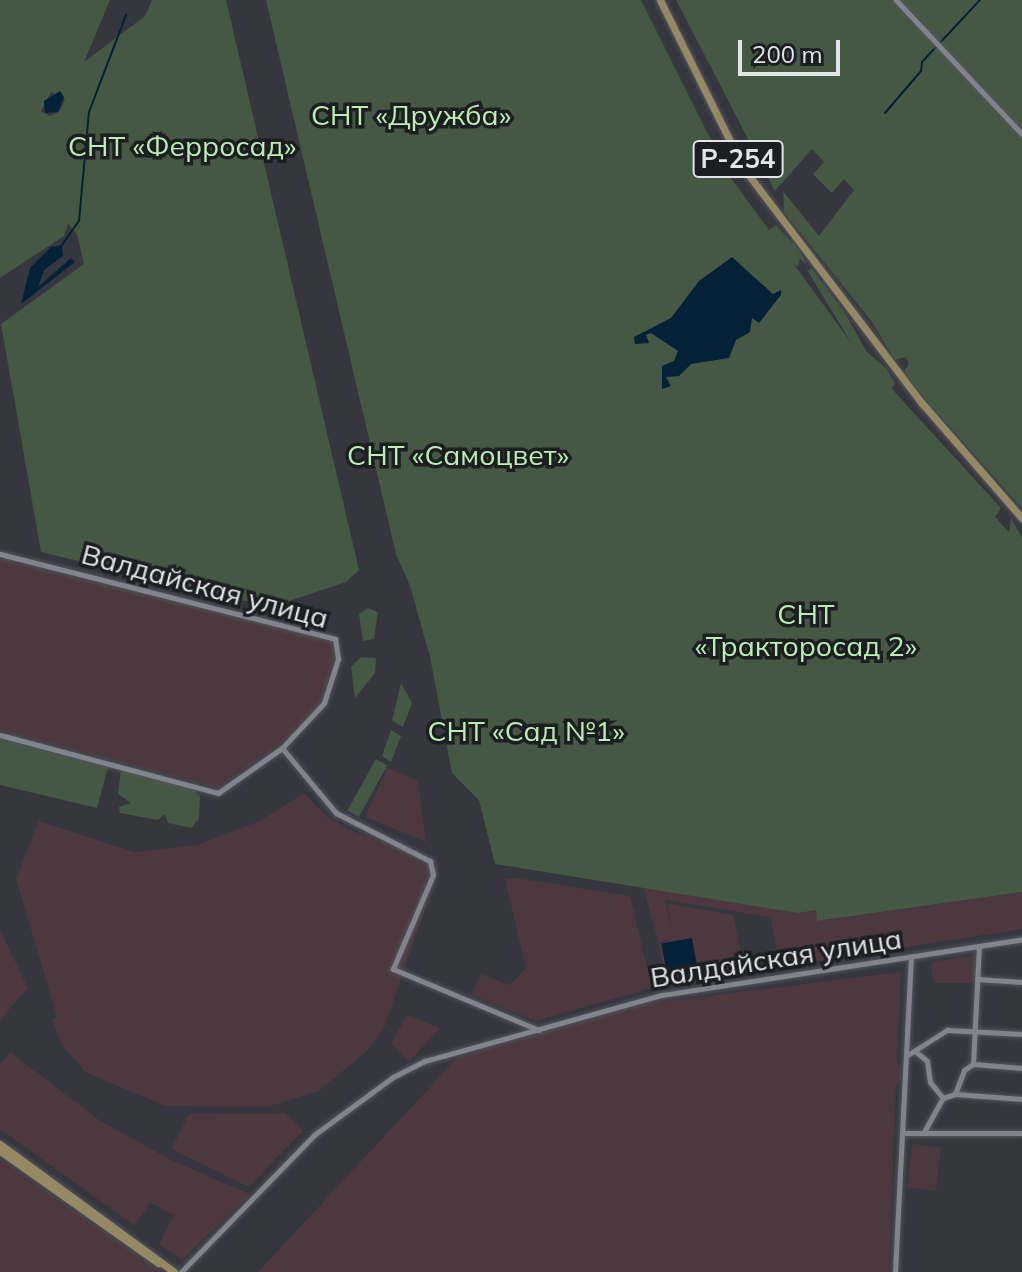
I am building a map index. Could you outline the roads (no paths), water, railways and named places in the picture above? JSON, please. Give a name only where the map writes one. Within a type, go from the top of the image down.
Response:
[{"type":"main road","name":"Р-254","points":[[660,0],[733,151],[917,404],[1022,525]]},
{"type":"main road","name":"Р-254","points":[[843,302],[927,410],[1022,518]]},
{"type":"main road","points":[[0,1144],[172,1272]]},
{"type":"main road","points":[[0,1151],[172,1272]]},
{"type":"street","points":[[896,0],[1022,134]]},
{"type":"street","name":"Валдайская улица","points":[[0,554],[335,639],[339,650],[324,703],[282,748]]},
{"type":"street","points":[[0,735],[218,793],[282,748],[336,813],[430,861],[433,875],[393,969],[539,1030]]},
{"type":"street","name":"Валдайская улица","points":[[181,1272],[314,1135],[393,1077],[425,1061],[662,995],[1022,939]]},
{"type":"street","points":[[973,1064],[979,946]]},
{"type":"street","points":[[895,1272],[911,957]]},
{"type":"street","points":[[977,979],[1022,982]]},
{"type":"street","points":[[906,1056],[947,1030],[1022,1034]]},
{"type":"street","points":[[916,1052],[927,1061],[930,1082],[943,1098]]},
{"type":"street","points":[[955,1094],[964,1070],[973,1064],[1022,1068]]},
{"type":"street","points":[[925,1130],[943,1098],[955,1094],[1022,1099]]},
{"type":"street","points":[[902,1133],[925,1130],[1022,1133]]},
{"type":"water","points":[[60,91],[64,97],[58,112],[45,113],[44,101]]},
{"type":"water","points":[[62,245],[63,256],[44,270],[38,287],[71,258],[75,262],[21,304],[30,268],[51,247]]},
{"type":"water","points":[[732,257],[773,294],[781,290],[781,295],[759,323],[752,318],[750,332],[736,340],[729,358],[691,364],[679,376],[666,377],[671,386],[662,389],[662,366],[674,361],[678,351],[651,333],[646,335],[649,343],[635,344],[634,337],[671,318],[699,281]]},
{"type":"water","points":[[692,938],[697,967],[667,972],[661,943]]},
{"type":"waterway","points":[[885,113],[921,71],[922,62],[980,0]]},
{"type":"waterway","points":[[62,245],[79,221],[89,112],[126,15]]},
{"type":"park label","name":"СНТ «Дружба»","points":[[411,115]]},
{"type":"park label","name":"СНТ «Ферросад»","points":[[182,146]]},
{"type":"park label","name":"СНТ «Самоцвет»","points":[[458,455]]},
{"type":"park label","name":"СНТ «Тракторосад 2»","points":[[806,630]]},
{"type":"park label","name":"СНТ «Сад №1»","points":[[526,731]]}]
